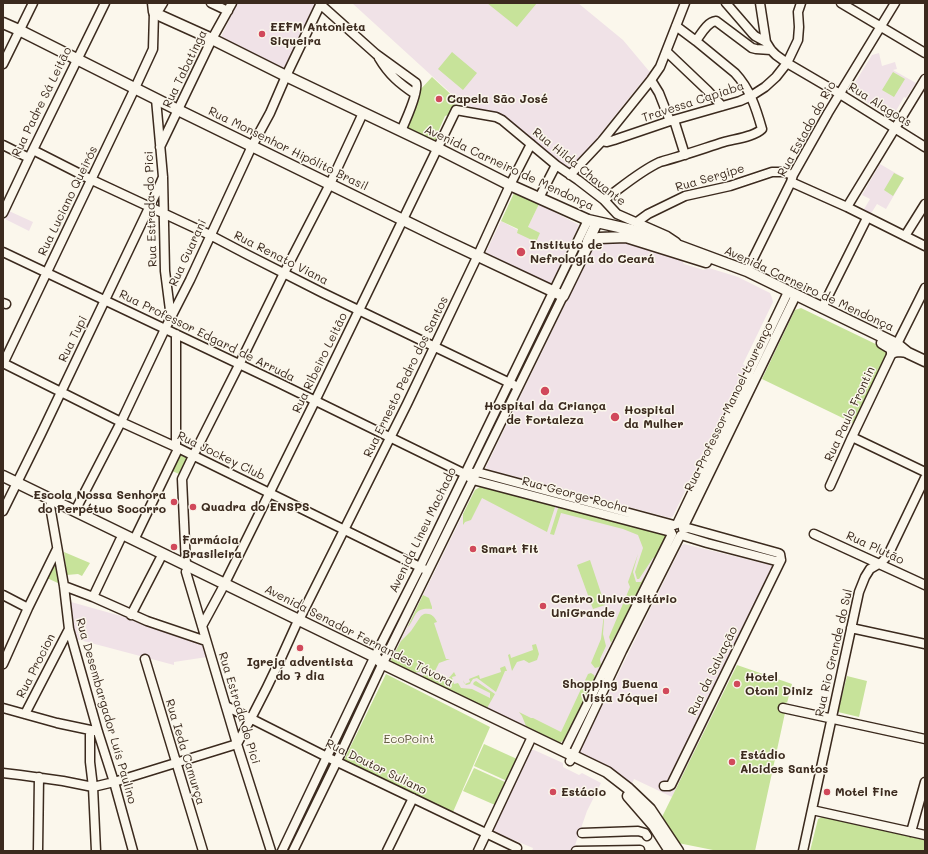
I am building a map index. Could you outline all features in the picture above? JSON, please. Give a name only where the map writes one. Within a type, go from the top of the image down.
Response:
[{"type":"main road","name":"Avenida Carneiro de Mendonça","points":[[153,8],[286,76],[437,148],[510,185],[592,221],[632,230],[687,248],[747,272],[892,349],[908,352],[925,361]]},
{"type":"main road","name":"Rua Monsenhor Hipólito Brasil","points":[[3,23],[330,184],[558,293]]},
{"type":"main road","name":"Avenida Lineu Machado","points":[[558,293],[586,249],[592,221]]},
{"type":"main road","name":"Avenida Carneiro de Mendonça","points":[[586,249],[592,242],[599,238],[626,237],[733,271],[822,308],[895,349]]},
{"type":"main road","name":"Avenida Senador Fernandes Távora","points":[[3,476],[15,486],[50,506],[160,559],[186,568]]},
{"type":"main road","name":"Avenida Senador Fernandes Távora","points":[[3,483],[15,486],[75,510],[186,568],[373,660],[382,667],[530,741],[608,772],[650,809],[678,851]]},
{"type":"main road","name":"Avenida Senador Fernandes Távora","points":[[382,667],[568,756],[606,779],[631,798],[654,826],[670,851]]},
{"type":"street","points":[[3,64],[33,3]]},
{"type":"street","name":"Rua Padre Sá Leitão","points":[[3,213],[105,3]]},
{"type":"street","points":[[153,8],[160,8],[163,3]]},
{"type":"street","points":[[211,3],[228,11]]},
{"type":"street","name":"Rua Tabatinga","points":[[160,147],[212,39],[232,3]]},
{"type":"street","points":[[570,175],[602,141],[660,67],[685,3]]},
{"type":"street","name":"Rua Alagoas","points":[[726,3],[752,33],[766,42]]},
{"type":"street","name":"Rua Alagoas","points":[[760,3],[766,42],[776,55],[788,64],[840,94],[925,147]]},
{"type":"street","name":"Travessa Capiaba","points":[[602,141],[607,142],[614,140],[740,101],[751,96],[770,82],[788,64],[798,40],[798,12],[801,3]]},
{"type":"street","points":[[841,3],[925,53]]},
{"type":"street","name":"Rua Estado do Rio","points":[[747,272],[792,178],[840,94],[895,3]]},
{"type":"street","points":[[320,4],[376,54],[416,83],[417,86],[415,94],[401,132]]},
{"type":"street","name":"Rua Guarani","points":[[75,510],[121,422],[190,280],[252,146],[270,113],[320,4]]},
{"type":"street","name":"Rua Luciano Queirós","points":[[3,363],[92,180],[153,48],[153,8]]},
{"type":"street","points":[[696,41],[710,23],[716,21],[752,48],[771,50]]},
{"type":"street","points":[[604,200],[651,166],[753,134],[761,130],[751,96],[735,73],[676,26]]},
{"type":"street","points":[[667,52],[722,106]]},
{"type":"street","points":[[846,207],[925,79]]},
{"type":"street","points":[[651,80],[672,121],[685,155]]},
{"type":"street","name":"Rua Estrada do Pici","points":[[156,99],[163,177],[165,271],[171,318]]},
{"type":"street","name":"Rua Hilda Chavante","points":[[456,110],[496,117],[502,120],[556,165],[604,200],[617,214],[667,236],[687,248]]},
{"type":"street","name":"Rua Ribeiro Leitão","points":[[202,626],[270,493],[456,110]]},
{"type":"street","name":"Rua Estrada do Pici","points":[[271,851],[206,641],[186,568],[182,479],[192,456],[330,184],[363,113]]},
{"type":"street","name":"Rua Ernesto Pedro dos Santos","points":[[237,744],[275,674],[298,623],[390,438],[510,185],[531,144]]},
{"type":"street","name":"Rua Renato Viana","points":[[3,145],[31,154],[92,180],[210,235],[434,347],[519,387]]},
{"type":"street","points":[[539,198],[556,165]]},
{"type":"street","name":"Rua Sergipe","points":[[637,222],[648,214],[685,196],[730,186],[772,172],[783,172],[867,218],[925,246]]},
{"type":"street","name":"Rua Tupi","points":[[3,511],[163,177]]},
{"type":"street","points":[[905,236],[925,204]]},
{"type":"street","points":[[822,308],[867,218]]},
{"type":"street","name":"Avenida Lineu Machado","points":[[293,851],[519,387],[558,293],[592,221]]},
{"type":"street","name":"Rua Professor Edgard de Arruda","points":[[3,252],[315,401],[465,474],[473,480]]},
{"type":"street","name":"Rua Paulo Frontin","points":[[830,486],[852,437],[925,288]]},
{"type":"street","name":"Avenida Lineu Machado","points":[[282,851],[373,660],[420,567],[502,397],[558,293]]},
{"type":"street","name":"Rua Professor Manoel Lourenço","points":[[568,756],[791,296]]},
{"type":"street","points":[[134,540],[177,448],[176,334]]},
{"type":"street","name":"Rua Jockey Club","points":[[3,363],[121,422],[429,571]]},
{"type":"street","points":[[519,364],[528,368]]},
{"type":"street","points":[[502,397],[512,401]]},
{"type":"street","points":[[852,437],[925,472]]},
{"type":"street","points":[[465,474],[477,472]]},
{"type":"street","name":"Rua George Rocha","points":[[477,472],[678,530]]},
{"type":"street","name":"Rua Rio Grande do Sul","points":[[803,851],[859,592],[870,569],[879,564],[888,555],[925,478]]},
{"type":"street","name":"Rua George Rocha","points":[[473,480],[678,530],[688,528],[778,553],[780,554],[781,560]]},
{"type":"street","name":"Rua Desembargador Luís Paulino","points":[[50,506],[64,586],[69,630],[94,731],[114,782],[133,851]]},
{"type":"street","name":"Rua Plutão","points":[[814,534],[925,584]]},
{"type":"street","points":[[93,597],[120,540]]},
{"type":"street","points":[[3,664],[57,549]]},
{"type":"street","points":[[131,615],[160,559]]},
{"type":"street","name":"Rua da Salvação","points":[[664,786],[671,785],[781,560]]},
{"type":"street","points":[[64,586],[93,597],[131,615],[206,641]]},
{"type":"street","points":[[3,596],[28,608]]},
{"type":"street","points":[[851,628],[925,644]]},
{"type":"street","name":"Rua Procion","points":[[25,714],[69,630]]},
{"type":"street","name":"Rua Ieda Camurça","points":[[145,659],[203,851]]},
{"type":"street","name":"Rua Doutor Suliano","points":[[226,706],[337,762],[517,848]]},
{"type":"street","points":[[3,708],[94,731],[90,762],[96,851]]},
{"type":"street","points":[[783,708],[925,739]]},
{"type":"street","points":[[478,851],[530,741]]},
{"type":"street","points":[[3,773],[39,777],[92,787],[114,782],[237,744]]},
{"type":"street","points":[[38,851],[39,777]]},
{"type":"street","points":[[911,832],[925,782]]},
{"type":"street","points":[[387,851],[413,798]]},
{"type":"street","points":[[812,810],[925,835]]},
{"type":"street","points":[[576,851],[640,850],[654,826]]},
{"type":"street","points":[[582,832],[641,832],[645,833],[647,836]]},
{"type":"shaded area","name":"EEFM Antonieta Siqueira","points":[[237,3],[317,3],[285,69],[221,37]]},
{"type":"shaded area","points":[[352,3],[578,3],[623,40],[649,71],[653,71],[641,83],[569,173],[502,116],[466,105],[455,97]]},
{"type":"shaded area","points":[[879,53],[882,66],[895,62],[897,69],[893,70],[916,83],[906,98],[904,97],[893,116],[890,117],[852,93],[851,89],[872,55]]},
{"type":"shaded area","points":[[880,164],[904,178],[886,209],[877,204],[870,215],[863,211],[870,199],[862,195]]},
{"type":"shaded area","points":[[539,204],[579,225],[550,284],[486,252],[501,221],[518,230],[517,233],[528,227]]},
{"type":"shaded area","points":[[9,211],[33,222],[29,231],[5,219]]},
{"type":"shaded area","name":"Hospital da Mulher","points":[[627,242],[681,259],[684,264],[704,270],[709,268],[738,277],[770,293],[773,302],[743,364],[745,368],[673,516],[670,518],[487,469],[486,467],[592,249],[600,244]]},
{"type":"shaded area","points":[[480,487],[669,535],[604,656],[601,665],[563,741],[559,743],[392,662],[391,660],[475,490]]},
{"type":"shaded area","name":"Shopping Buena Vista Jóquei","points":[[684,544],[783,568],[672,797],[634,779],[632,784],[607,767],[581,754],[580,751],[682,545]]},
{"type":"shaded area","points":[[71,602],[128,618],[202,643],[207,657],[174,662],[174,665],[76,639]]},
{"type":"shaded area","name":"Estácio","points":[[529,750],[534,750],[563,763],[563,767],[579,775],[582,773],[601,783],[587,811],[573,851],[532,851],[533,848],[492,831]]},
{"type":"green space","points":[[487,3],[537,3],[517,27]]},
{"type":"green space","points":[[452,52],[477,73],[463,90],[438,69]]},
{"type":"green space","points":[[893,72],[905,79],[894,97],[882,90]]},
{"type":"green space","points":[[432,77],[457,100],[449,115],[445,116],[438,132],[439,137],[433,142],[405,129],[419,91]]},
{"type":"green space","points":[[894,173],[904,178],[893,196],[884,190]]},
{"type":"green space","points":[[514,193],[539,204],[528,227],[540,233],[536,242],[517,233],[518,229],[501,221]]},
{"type":"green space","points":[[801,308],[888,350],[889,353],[853,423],[762,379],[795,310]]},
{"type":"green space","points":[[179,455],[190,459],[184,476],[172,471]]},
{"type":"green space","points":[[480,487],[556,504],[547,532],[482,498],[471,520],[465,522],[463,525],[463,514],[475,490]]},
{"type":"green space","points":[[559,505],[669,535],[659,556],[653,558],[639,579],[637,579],[635,572],[643,548],[638,535],[623,529],[561,513],[554,535],[550,534]]},
{"type":"green space","points":[[64,552],[90,563],[82,576],[78,574],[67,575]]},
{"type":"green space","points":[[638,554],[633,572],[636,582],[641,582],[654,561],[657,560],[611,643],[609,637],[630,587],[628,582]]},
{"type":"green space","points":[[590,560],[605,605],[593,609],[577,565]]},
{"type":"green space","points":[[56,565],[60,584],[47,578],[53,566]]},
{"type":"green space","points":[[423,595],[429,598],[432,609],[418,611],[407,628]]},
{"type":"green space","points":[[605,605],[603,634],[606,646],[600,659],[601,665],[595,668],[591,663],[601,639]]},
{"type":"green space","points":[[424,614],[430,615],[436,620],[437,622],[434,623],[446,659],[450,659],[439,663],[435,671],[427,669],[415,673],[392,662],[391,660],[401,641]]},
{"type":"green space","points":[[536,644],[539,654],[537,660],[529,663],[524,660],[517,662],[512,671],[508,655],[510,654],[511,658],[533,650],[532,645]]},
{"type":"green space","name":"Estádio Alcides Santos","points":[[737,665],[792,684],[787,703],[786,702],[782,712],[785,713],[755,851],[718,851],[678,843],[662,817]]},
{"type":"green space","points":[[505,666],[507,671],[505,671],[496,692],[477,678],[473,679],[470,684],[465,684],[470,682],[469,679],[479,675],[480,679],[501,672],[500,668]]},
{"type":"green space","points":[[454,672],[456,676],[452,677],[454,684],[458,683],[461,688],[472,689],[490,698],[490,693],[473,684],[476,681],[495,694],[487,708],[421,676],[429,674],[443,680],[449,678]]},
{"type":"green space","points":[[591,673],[595,678],[563,741],[559,743],[526,726],[519,712],[561,732],[588,674]]},
{"type":"green space","name":"EcoPoint","points":[[386,674],[490,727],[453,812],[344,760]]},
{"type":"green space","points":[[847,676],[867,681],[859,717],[838,712]]},
{"type":"green space","points":[[484,744],[517,759],[507,781],[474,766]]},
{"type":"green space","points":[[474,768],[505,782],[495,805],[463,791]]},
{"type":"green space","points":[[822,817],[925,840],[925,851],[810,851],[818,819]]},
{"type":"place","name":"EEFM Antonieta Siqueira","points":[[262,34]]},
{"type":"place","name":"Capela São José","points":[[439,99]]},
{"type":"place","name":"Instituto de Nefrologia do Ceará","points":[[521,252]]},
{"type":"place","name":"Hospital da Criança de Fortaleza","points":[[545,391]]},
{"type":"place","name":"Hospital da Mulher","points":[[615,417]]},
{"type":"place","name":"Escola Nossa Senhora do Perpétuo Socorro","points":[[174,502]]},
{"type":"place","name":"Quadra do ENSPS","points":[[193,507]]},
{"type":"place","name":"Farmácia Brasileira","points":[[174,547]]},
{"type":"place","name":"Smart Fit","points":[[473,549]]},
{"type":"place","name":"Centro Universitário UniGrande","points":[[543,606]]},
{"type":"place","name":"Igreja adventista do 7 dia","points":[[300,648]]},
{"type":"place","name":"Hotel Otoni Diniz","points":[[737,684]]},
{"type":"place","name":"Shopping Buena Vista Jóquei","points":[[666,691]]},
{"type":"place","name":"Estádio Alcides Santos","points":[[732,762]]},
{"type":"place","name":"Estácio","points":[[553,792]]},
{"type":"place","name":"Motel Fine","points":[[827,792]]}]
